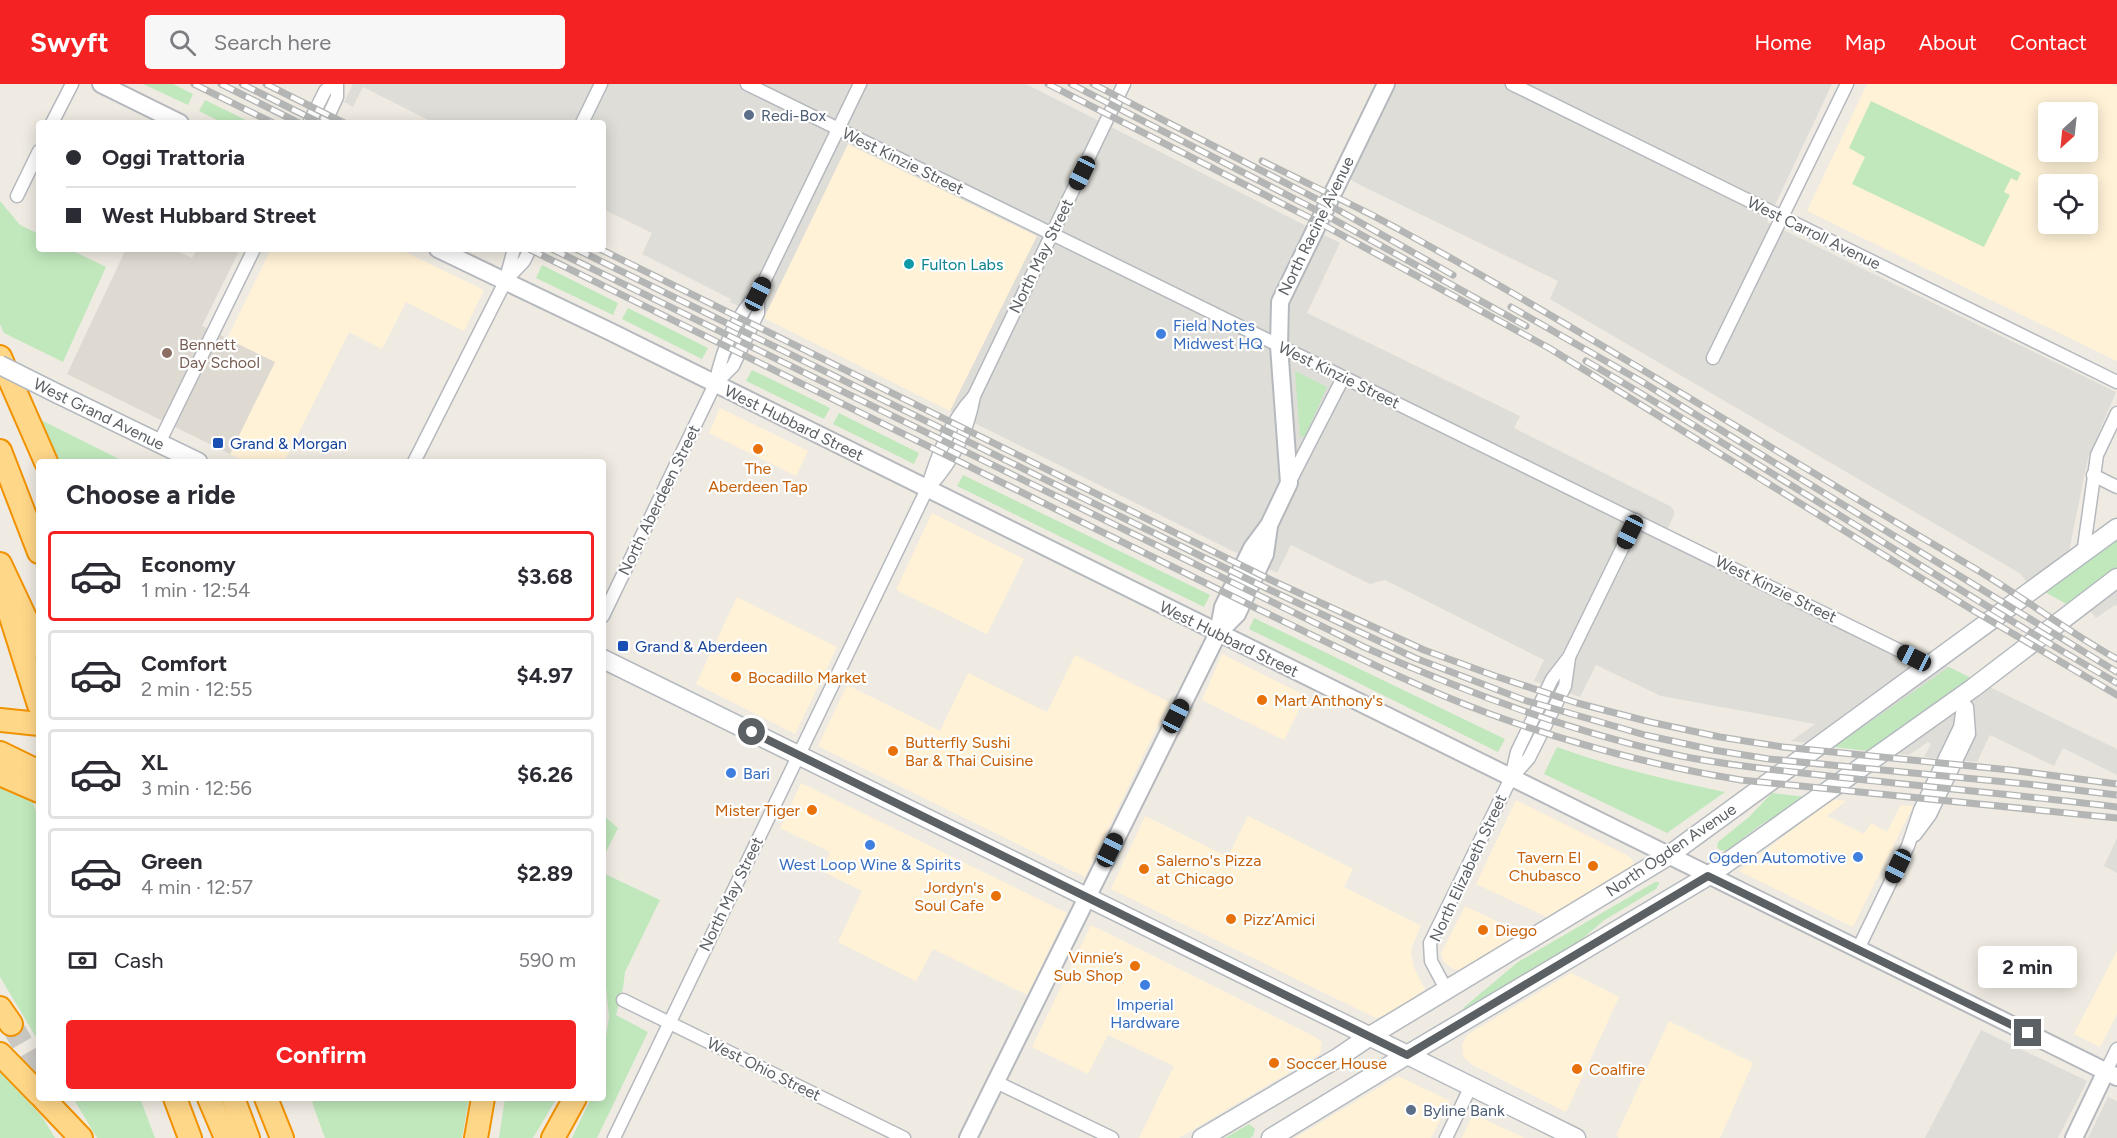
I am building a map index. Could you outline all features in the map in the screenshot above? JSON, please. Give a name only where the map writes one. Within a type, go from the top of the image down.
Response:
[{"type":"highway","points":[[0,357],[45,459]]},
{"type":"highway","points":[[0,451],[36,544]]},
{"type":"highway","points":[[0,564],[36,641]]},
{"type":"highway","points":[[0,582],[36,696]]},
{"type":"highway","points":[[0,720],[36,724]]},
{"type":"highway","points":[[0,753],[32,778]]},
{"type":"highway","points":[[0,774],[32,778]]},
{"type":"highway","points":[[0,1054],[36,1091]]},
{"type":"highway","points":[[46,1101],[81,1138]]},
{"type":"highway","points":[[176,1101],[190,1138]]},
{"type":"highway","points":[[210,1101],[226,1138]]},
{"type":"highway","points":[[234,1101],[248,1138]]},
{"type":"highway","points":[[267,1101],[282,1138]]},
{"type":"highway","points":[[476,1138],[482,1101]]},
{"type":"highway","points":[[553,1138],[573,1101]]},
{"type":"main road","name":"West Grand Avenue","points":[[0,365],[192,459]]},
{"type":"main road","name":"North Ogden Avenue","points":[[1202,1138],[1339,1058],[1370,1036],[1668,856],[2117,528]]},
{"type":"main road","points":[[1271,1138],[1708,876],[1965,693],[2117,578]]},
{"type":"main road","points":[[606,660],[1576,1138]]},
{"type":"street","points":[[54,120],[72,84]]},
{"type":"street","points":[[101,84],[174,120]]},
{"type":"street","points":[[310,120],[325,91],[332,84]]},
{"type":"street","points":[[326,120],[337,97],[337,84]]},
{"type":"street","points":[[583,120],[601,84]]},
{"type":"street","name":"West Kinzie Street","points":[[747,84],[1931,666]]},
{"type":"street","name":"North Aberdeen Street","points":[[606,610],[715,384],[733,366],[758,313],[758,294],[860,84]]},
{"type":"street","name":"North May Street","points":[[614,1138],[927,489],[946,469],[970,418],[974,396],[1124,84]]},
{"type":"street","name":"North Racine Avenue","points":[[1289,483],[1279,346],[1280,302],[1386,84]]},
{"type":"street","name":"West Carroll Avenue","points":[[1512,84],[2117,382]]},
{"type":"street","points":[[1713,358],[1847,84]]},
{"type":"street","points":[[17,196],[36,157]]},
{"type":"street","points":[[159,443],[253,252]]},
{"type":"street","name":"West Hubbard Street","points":[[444,252],[2111,1074]]},
{"type":"street","points":[[416,459],[505,282],[513,252]]},
{"type":"street","points":[[505,282],[524,261],[528,252]]},
{"type":"street","name":"North Racine Avenue","points":[[968,1138],[1218,633],[1237,614],[1266,554],[1269,525],[1343,378]]},
{"type":"street","points":[[2083,554],[2097,455],[2117,413]]},
{"type":"street","points":[[2093,475],[2117,488]]},
{"type":"street","name":"North Elizabeth Street","points":[[1447,991],[1431,961],[1430,943],[1511,778],[1529,758],[1565,686],[1569,657],[1636,520]]},
{"type":"street","points":[[1858,949],[1908,846],[1930,815],[1969,734],[1965,693]]},
{"type":"street","name":"West Ohio Street","points":[[624,999],[904,1138]]},
{"type":"street","points":[[2074,1138],[2111,1074],[2117,1049]]},
{"type":"street","points":[[996,1082],[1112,1138]]},
{"type":"street","points":[[1446,1138],[1471,1086]]},
{"type":"shaded area","points":[[353,84],[1026,84],[1340,243],[1307,313],[1520,416],[1514,428],[1670,506],[1674,510],[1674,515],[1667,530],[2117,749],[2117,775],[2063,748],[2054,766],[1990,735],[1977,762],[1924,757],[1931,744],[1928,742],[1909,755],[1791,741],[1815,724],[1661,696],[1596,665],[1580,697],[1534,681],[1544,660],[1385,580],[1370,584],[1291,545],[1277,573],[950,411],[1037,236],[848,144],[764,318],[642,254],[652,233],[606,210],[606,120],[428,120],[363,87],[353,107],[344,102]]},
{"type":"shaded area","points":[[1395,84],[1832,84],[1767,222],[2116,392],[2088,458],[2069,551],[2027,583],[2021,574],[1550,299],[1558,281],[1350,179]]},
{"type":"shaded area","points":[[1867,84],[2111,84],[2117,87],[2117,361],[1807,211]]},
{"type":"shaded area","points":[[848,144],[1037,236],[950,411],[764,318]]},
{"type":"shaded area","name":"Bennett Day School","points":[[125,252],[179,252],[192,258],[195,252],[239,252],[202,326],[275,362],[230,454],[67,374]]},
{"type":"shaded area","points":[[270,252],[405,252],[484,290],[464,331],[406,302],[382,349],[349,332],[286,459],[240,459],[230,454],[275,362],[227,339]]},
{"type":"shaded area","points":[[720,408],[808,451],[796,476],[709,433]]},
{"type":"shaded area","points":[[932,513],[1024,559],[987,634],[896,590]]},
{"type":"shaded area","points":[[2117,591],[2117,606],[2115,605],[2096,618],[2090,611]]},
{"type":"shaded area","points":[[737,597],[837,647],[795,734],[696,684]]},
{"type":"shaded area","points":[[1222,654],[1306,696],[1284,740],[1202,700]]},
{"type":"shaded area","points":[[1075,655],[1169,702],[1085,877],[818,746],[847,685],[940,731],[968,673],[1047,712]]},
{"type":"shaded area","points":[[801,783],[1067,913],[1027,995],[933,949],[916,981],[838,942],[862,891],[822,871],[830,852],[780,828]]},
{"type":"shaded area","points":[[1832,799],[1846,801],[1827,816],[1864,834],[1871,823],[1887,832],[1901,805],[1913,806],[1853,927],[1739,871]]},
{"type":"shaded area","points":[[1516,800],[1625,854],[1632,859],[1634,865],[1630,870],[1549,918],[1476,884]]},
{"type":"shaded area","points":[[1145,816],[1228,857],[1248,816],[1353,869],[1344,887],[1421,926],[1411,954],[1414,968],[1425,989],[1388,1014],[1376,1018],[1111,889]]},
{"type":"shaded area","points":[[2117,838],[2117,873],[2104,866]]},
{"type":"shaded area","points":[[1465,906],[1523,934],[1463,970],[1453,969],[1444,962],[1441,953]]},
{"type":"shaded area","points":[[1091,925],[1315,1037],[1322,1042],[1320,1054],[1179,1138],[1139,1138],[1174,1066],[1108,1035],[1088,1074],[1032,1047]]},
{"type":"shaded area","points":[[2117,951],[2117,1014],[2100,1047],[2074,1034]]},
{"type":"shaded area","points":[[1571,973],[1619,997],[1566,1112],[1471,1064],[1463,1057],[1462,1044],[1467,1035]]},
{"type":"shaded area","points":[[1669,1021],[1753,1063],[1720,1138],[1619,1138],[1616,1136]]},
{"type":"shaded area","points":[[1981,1030],[2087,1081],[2058,1138],[1925,1138]]},
{"type":"shaded area","points":[[1398,1076],[1450,1101],[1431,1138],[1295,1138]]},
{"type":"shaded area","points":[[2108,1097],[2117,1101],[2117,1138],[2088,1138]]},
{"type":"shaded area","points":[[1473,1114],[1516,1134],[1524,1138],[1462,1138]]},
{"type":"green space","points":[[143,84],[173,84],[193,94],[188,105]]},
{"type":"green space","points":[[205,100],[246,120],[217,120],[199,111]]},
{"type":"green space","points":[[1871,101],[2021,173],[2017,181],[2011,178],[2004,192],[2010,195],[1984,247],[1852,184],[1865,157],[1849,148]]},
{"type":"green space","points":[[0,201],[20,225],[36,233],[36,252],[75,252],[106,267],[63,362],[4,333],[0,324]]},
{"type":"green space","points":[[542,265],[618,303],[613,315],[536,278]]},
{"type":"green space","points":[[628,308],[708,348],[702,359],[622,319]]},
{"type":"green space","points":[[752,370],[830,408],[824,419],[746,381]]},
{"type":"green space","points":[[1295,371],[1327,387],[1305,436],[1300,437]]},
{"type":"green space","points":[[839,413],[919,453],[914,464],[833,424]]},
{"type":"green space","points":[[39,419],[119,459],[57,459]]},
{"type":"green space","points":[[963,475],[1210,595],[1204,607],[957,486]]},
{"type":"green space","points":[[2117,540],[2117,568],[2068,605],[2045,592]]},
{"type":"green space","points":[[1254,618],[1505,739],[1498,752],[1249,629]]},
{"type":"green space","points":[[1949,667],[1971,678],[1868,751],[1834,747]]},
{"type":"green space","points":[[1557,747],[1598,761],[1725,792],[1667,833],[1544,774]]},
{"type":"green space","points":[[0,785],[32,800],[36,811],[36,1037],[0,977]]},
{"type":"green space","points":[[1772,793],[1806,797],[1759,826],[1726,851],[1720,850],[1717,847],[1718,842],[1749,817]]},
{"type":"green space","points":[[606,818],[618,828],[606,852]]},
{"type":"green space","points":[[606,874],[660,900],[625,972],[616,1015],[648,1032],[597,1138],[572,1138],[590,1101],[606,1101],[606,1038],[609,1017],[606,986]]},
{"type":"green space","points":[[1655,882],[1659,882],[1656,889],[1603,921],[1561,955],[1463,1008],[1518,962]]},
{"type":"green space","points":[[0,1070],[43,1118],[55,1138],[0,1138]]},
{"type":"green space","points":[[75,1101],[141,1101],[155,1138],[97,1138]]},
{"type":"green space","points":[[312,1101],[468,1101],[462,1138],[325,1138]]},
{"type":"green space","points":[[505,1101],[555,1101],[533,1138],[499,1138]]},
{"type":"green space","points":[[1249,1124],[1255,1129],[1250,1138],[1225,1138]]},
{"type":"tunnel","points":[[11,1024],[36,1067]]},
{"type":"railway","points":[[194,84],[267,120]]},
{"type":"railway","points":[[221,84],[293,120]]},
{"type":"railway","points":[[242,84],[314,120]]},
{"type":"railway","points":[[266,84],[338,120]]},
{"type":"railway","points":[[1048,84],[1318,222],[1549,348],[1971,609],[2117,695]]},
{"type":"railway","points":[[1071,84],[1322,213],[1526,326]]},
{"type":"railway","points":[[1093,84],[1340,211],[1453,275]]},
{"type":"railway","points":[[1262,161],[1383,221],[1542,310],[1982,573],[2117,659]]},
{"type":"railway","points":[[535,252],[1316,637],[1402,678],[1490,714],[1614,753],[1741,780],[2117,818]]},
{"type":"railway","points":[[558,252],[1364,647],[1520,710],[1600,735],[1681,756],[1755,768],[2117,807]]},
{"type":"railway","points":[[582,252],[1268,589],[1415,658],[1524,700],[1645,735],[1713,750],[1769,759],[2117,795]]},
{"type":"railway","points":[[606,252],[1273,581],[1424,650],[1495,676],[1577,703],[1720,737],[1783,747],[2010,770],[2117,784]]},
{"type":"railway","points":[[1511,307],[1639,380],[2117,672]]},
{"type":"railway","points":[[1586,361],[1983,604],[2117,683]]},
{"type":"place","name":"Redi-Box","points":[[749,115]]},
{"type":"place","name":"Fulton Labs","points":[[909,264]]},
{"type":"place","name":"Field Notes Midwest HQ","points":[[1161,334]]},
{"type":"place","name":"Bennett Day School","points":[[167,353]]},
{"type":"place","name":"Grand & Morgan","points":[[218,443]]},
{"type":"place","name":"The Aberdeen Tap","points":[[758,449]]},
{"type":"place","name":"Grand & Aberdeen","points":[[623,646]]},
{"type":"place","name":"Bocadillo Market","points":[[736,677]]},
{"type":"place","name":"Mart Anthony's","points":[[1262,700]]},
{"type":"place","name":"Butterfly Sushi Bar & Thai Cuisine","points":[[893,751]]},
{"type":"place","name":"Bari","points":[[731,773]]},
{"type":"place","name":"Mister Tiger","points":[[812,810]]},
{"type":"place","name":"West Loop Wine & Spirits","points":[[870,845]]},
{"type":"place","name":"Ogden Automotive","points":[[1858,857]]},
{"type":"place","name":"Tavern El Chubasco","points":[[1593,866]]},
{"type":"place","name":"Salerno's Pizza at Chicago","points":[[1144,869]]},
{"type":"place","name":"Jordyn's Soul Cafe","points":[[996,896]]},
{"type":"place","name":"Pizz’Amici","points":[[1231,919]]},
{"type":"place","name":"Diego","points":[[1483,930]]},
{"type":"place","name":"Vinnie’s Sub Shop","points":[[1135,966]]},
{"type":"place","name":"Imperial Hardware","points":[[1145,985]]},
{"type":"place","name":"Soccer House","points":[[1274,1063]]},
{"type":"place","name":"Coalfire","points":[[1577,1069]]},
{"type":"place","name":"Byline Bank","points":[[1411,1110]]},
{"type":"route","points":[[752,732],[1407,1055],[1708,876],[2028,1033]]}]
